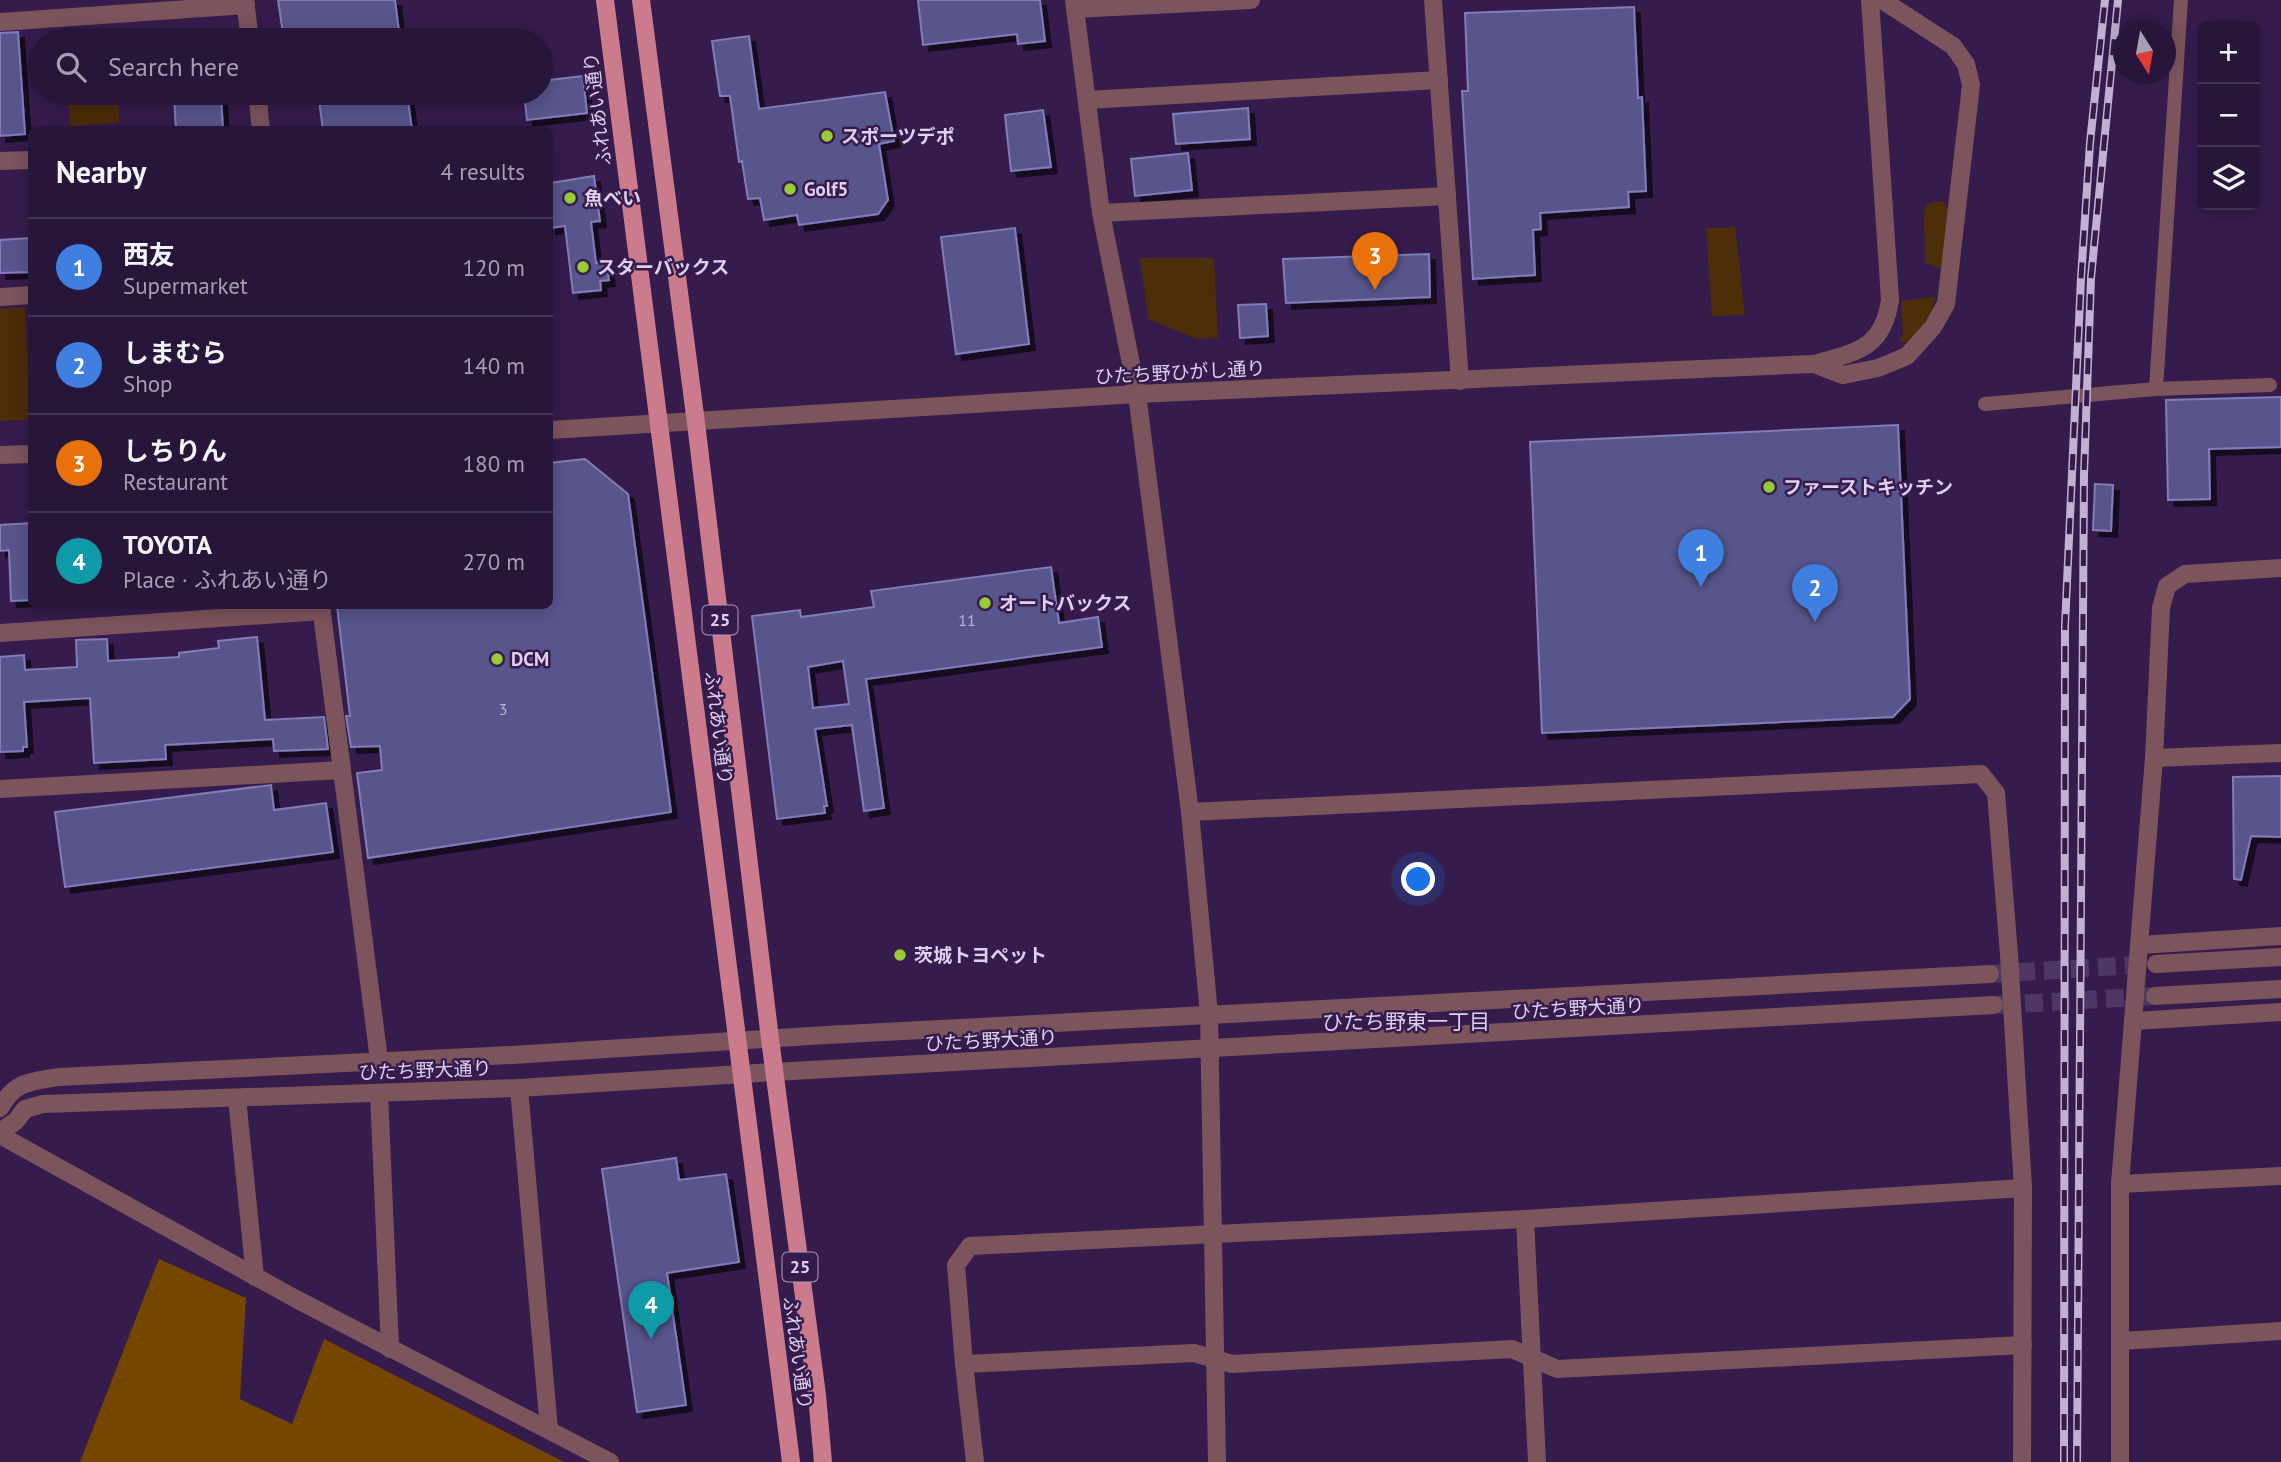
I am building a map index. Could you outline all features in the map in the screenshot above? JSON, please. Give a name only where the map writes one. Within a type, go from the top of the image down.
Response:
[{"type":"main road","name":"ふれあい通り","points":[[606,0],[791,1462]]},
{"type":"main road","name":"ふれあい通り","points":[[641,0],[696,423],[774,1072],[817,1395],[823,1462]]},
{"type":"street","points":[[1217,1462],[1209,1014],[1189,812],[1137,394],[1101,214],[1075,5],[1251,0]]},
{"type":"street","points":[[1433,0],[1460,381]]},
{"type":"street","points":[[1814,364],[1869,345],[1882,332],[1890,300],[1870,0]]},
{"type":"street","points":[[1814,364],[1843,375],[1878,368],[1907,356],[1933,327],[1946,303],[1970,85],[1966,64],[1953,46],[1882,0]]},
{"type":"street","points":[[2155,389],[2181,0]]},
{"type":"street","points":[[0,22],[245,2],[248,28]]},
{"type":"street","points":[[1087,100],[1439,80]]},
{"type":"street","points":[[258,105],[261,126]]},
{"type":"street","points":[[0,161],[28,160]]},
{"type":"street","points":[[1101,214],[1447,196]]},
{"type":"street","points":[[0,297],[28,295]]},
{"type":"street","name":"ひたち野ひがし通り","points":[[553,430],[1137,394],[1814,364]]},
{"type":"street","points":[[1985,404],[2155,389],[2270,385]]},
{"type":"street","points":[[0,456],[28,454]]},
{"type":"street","points":[[2120,1462],[2120,1184],[2154,758],[2161,608],[2167,586],[2185,574],[2281,568]]},
{"type":"street","points":[[0,633],[308,609]]},
{"type":"street","points":[[321,609],[379,1060]]},
{"type":"street","points":[[2154,758],[2281,753]]},
{"type":"street","points":[[0,789],[342,770]]},
{"type":"street","points":[[1189,812],[1981,774],[1996,793],[2023,1188],[2022,1462]]},
{"type":"street","points":[[2140,945],[2281,936]]},
{"type":"street","points":[[2156,964],[2281,957]]},
{"type":"street","name":"ひたち野大通り","points":[[0,1108],[6,1097],[21,1084],[58,1077],[512,1055],[1209,1014],[1990,974]]},
{"type":"street","points":[[2155,996],[2281,989]]},
{"type":"street","name":"ひたち野大通り","points":[[0,1134],[16,1121],[25,1109],[43,1104],[519,1088],[1993,1005]]},
{"type":"street","points":[[2134,1021],[2281,1012]]},
{"type":"street","points":[[519,1088],[549,1429]]},
{"type":"street","points":[[379,1093],[390,1349]]},
{"type":"street","points":[[237,1098],[255,1277]]},
{"type":"street","points":[[0,1134],[255,1277],[610,1462]]},
{"type":"street","points":[[2120,1184],[2281,1176]]},
{"type":"street","points":[[975,1462],[956,1265],[970,1246],[1525,1219],[2023,1188]]},
{"type":"street","points":[[1525,1219],[1537,1462]]},
{"type":"street","points":[[2122,1341],[2281,1331]]},
{"type":"street","points":[[964,1364],[1194,1353],[1232,1364],[1512,1349],[1557,1369],[2023,1345]]},
{"type":"shaded area","points":[[69,105],[118,105],[119,123],[70,126]]},
{"type":"shaded area","points":[[1934,201],[1944,202],[1948,209],[1945,263],[1940,268],[1925,263],[1924,213],[1926,206]]},
{"type":"shaded area","points":[[1735,227],[1745,315],[1712,316],[1706,228]]},
{"type":"shaded area","points":[[1140,258],[1214,258],[1218,338],[1197,339],[1148,319]]},
{"type":"shaded area","points":[[1935,297],[1932,310],[1921,327],[1907,342],[1899,341],[1903,333],[1901,301]]},
{"type":"shaded area","points":[[25,307],[28,420],[0,421],[0,309]]},
{"type":"shaded area","points":[[159,1259],[246,1298],[240,1399],[292,1424],[324,1339],[564,1462],[80,1462]]},
{"type":"building","points":[[278,0],[395,0],[398,28],[282,28]]},
{"type":"building","points":[[918,0],[1040,0],[1045,41],[1018,44],[1017,34],[923,45]]},
{"type":"building","points":[[1634,7],[1638,98],[1642,97],[1646,191],[1628,192],[1629,207],[1540,213],[1541,229],[1533,230],[1535,275],[1473,279],[1462,91],[1468,91],[1465,13]]},
{"type":"building","points":[[18,32],[25,134],[0,136],[0,33]]},
{"type":"building","points":[[749,36],[759,109],[885,92],[894,141],[879,144],[888,200],[878,214],[799,225],[797,215],[764,220],[760,198],[748,199],[742,161],[739,162],[730,96],[720,96],[712,41]]},
{"type":"building","points":[[583,76],[587,113],[527,120],[525,105],[553,105],[553,80]]},
{"type":"building","points":[[174,105],[222,105],[223,126],[176,126]]},
{"type":"building","points":[[320,105],[409,105],[411,126],[322,126]]},
{"type":"building","points":[[1248,108],[1250,139],[1176,144],[1173,114]]},
{"type":"building","points":[[1043,110],[1051,167],[1011,171],[1005,115]]},
{"type":"building","points":[[1188,153],[1192,190],[1135,196],[1131,159]]},
{"type":"building","points":[[594,176],[600,221],[591,222],[596,263],[606,261],[609,280],[600,281],[601,290],[573,293],[565,226],[553,228],[553,183]]},
{"type":"building","points":[[1015,228],[1029,344],[956,354],[941,237]]},
{"type":"building","points":[[28,238],[28,272],[0,273],[0,240]]},
{"type":"building","points":[[1429,254],[1430,297],[1286,303],[1283,259]]},
{"type":"building","points":[[1266,304],[1268,336],[1240,338],[1238,305]]},
{"type":"building","points":[[2281,397],[2281,447],[2209,449],[2210,499],[2168,500],[2166,400]]},
{"type":"building","points":[[1898,425],[1910,699],[1893,717],[1542,733],[1530,442]]},
{"type":"building","points":[[585,459],[628,494],[671,812],[368,858],[357,773],[382,770],[380,746],[351,747],[337,609],[553,609],[553,463]]},
{"type":"building","points":[[2095,484],[2113,485],[2111,531],[2093,530]]},
{"type":"building","points":[[28,523],[28,600],[11,601],[9,550],[0,551],[0,525]]},
{"type":"building","points":[[1051,567],[1059,623],[1098,617],[1102,647],[866,679],[884,808],[864,811],[852,725],[815,729],[827,806],[824,806],[825,813],[777,819],[752,616],[800,610],[801,617],[874,607],[871,591]],"holes":[[[843,661],[849,704],[813,708],[808,667]]]},
{"type":"building","points":[[257,637],[265,720],[324,717],[328,749],[274,751],[273,739],[165,745],[166,759],[94,763],[90,698],[24,702],[27,747],[23,747],[23,751],[0,752],[0,657],[24,655],[25,670],[77,667],[76,640],[107,639],[108,661],[179,657],[179,653],[219,648],[218,641]]},
{"type":"building","points":[[2281,776],[2281,837],[2251,836],[2241,880],[2234,879],[2233,777]]},
{"type":"building","points":[[271,785],[274,810],[326,803],[333,852],[65,887],[55,812]]},
{"type":"building","points":[[676,1158],[679,1180],[726,1174],[739,1262],[667,1273],[686,1405],[637,1412],[602,1169]]},
{"type":"tunnel","points":[[1990,974],[2151,964]]},
{"type":"tunnel","points":[[1998,1005],[2155,996]]},
{"type":"railway","points":[[2064,1462],[2065,626],[2081,278],[2090,143],[2105,0]]},
{"type":"railway","points":[[2077,1462],[2084,475],[2091,278],[2118,0]]},
{"type":"place","name":"スポーツデポ","points":[[827,136]]},
{"type":"place","name":"Golf5","points":[[790,189]]},
{"type":"place","name":"魚べい","points":[[570,198]]},
{"type":"place","name":"スターバックス","points":[[583,267]]},
{"type":"place","name":"しちりん","points":[[1375,290]]},
{"type":"place","name":"ファーストキッチン","points":[[1769,487]]},
{"type":"place","name":"西友","points":[[1701,587]]},
{"type":"place","name":"オートバックス","points":[[985,603]]},
{"type":"place","name":"しまむら","points":[[1815,622]]},
{"type":"place","name":"DCM","points":[[497,659]]},
{"type":"place","name":"茨城トヨペット","points":[[900,955]]},
{"type":"place","name":"TOYOTA","points":[[651,1339]]},
{"type":"district","name":"ひたち野東一丁目","points":[[1406,1022]]}]
